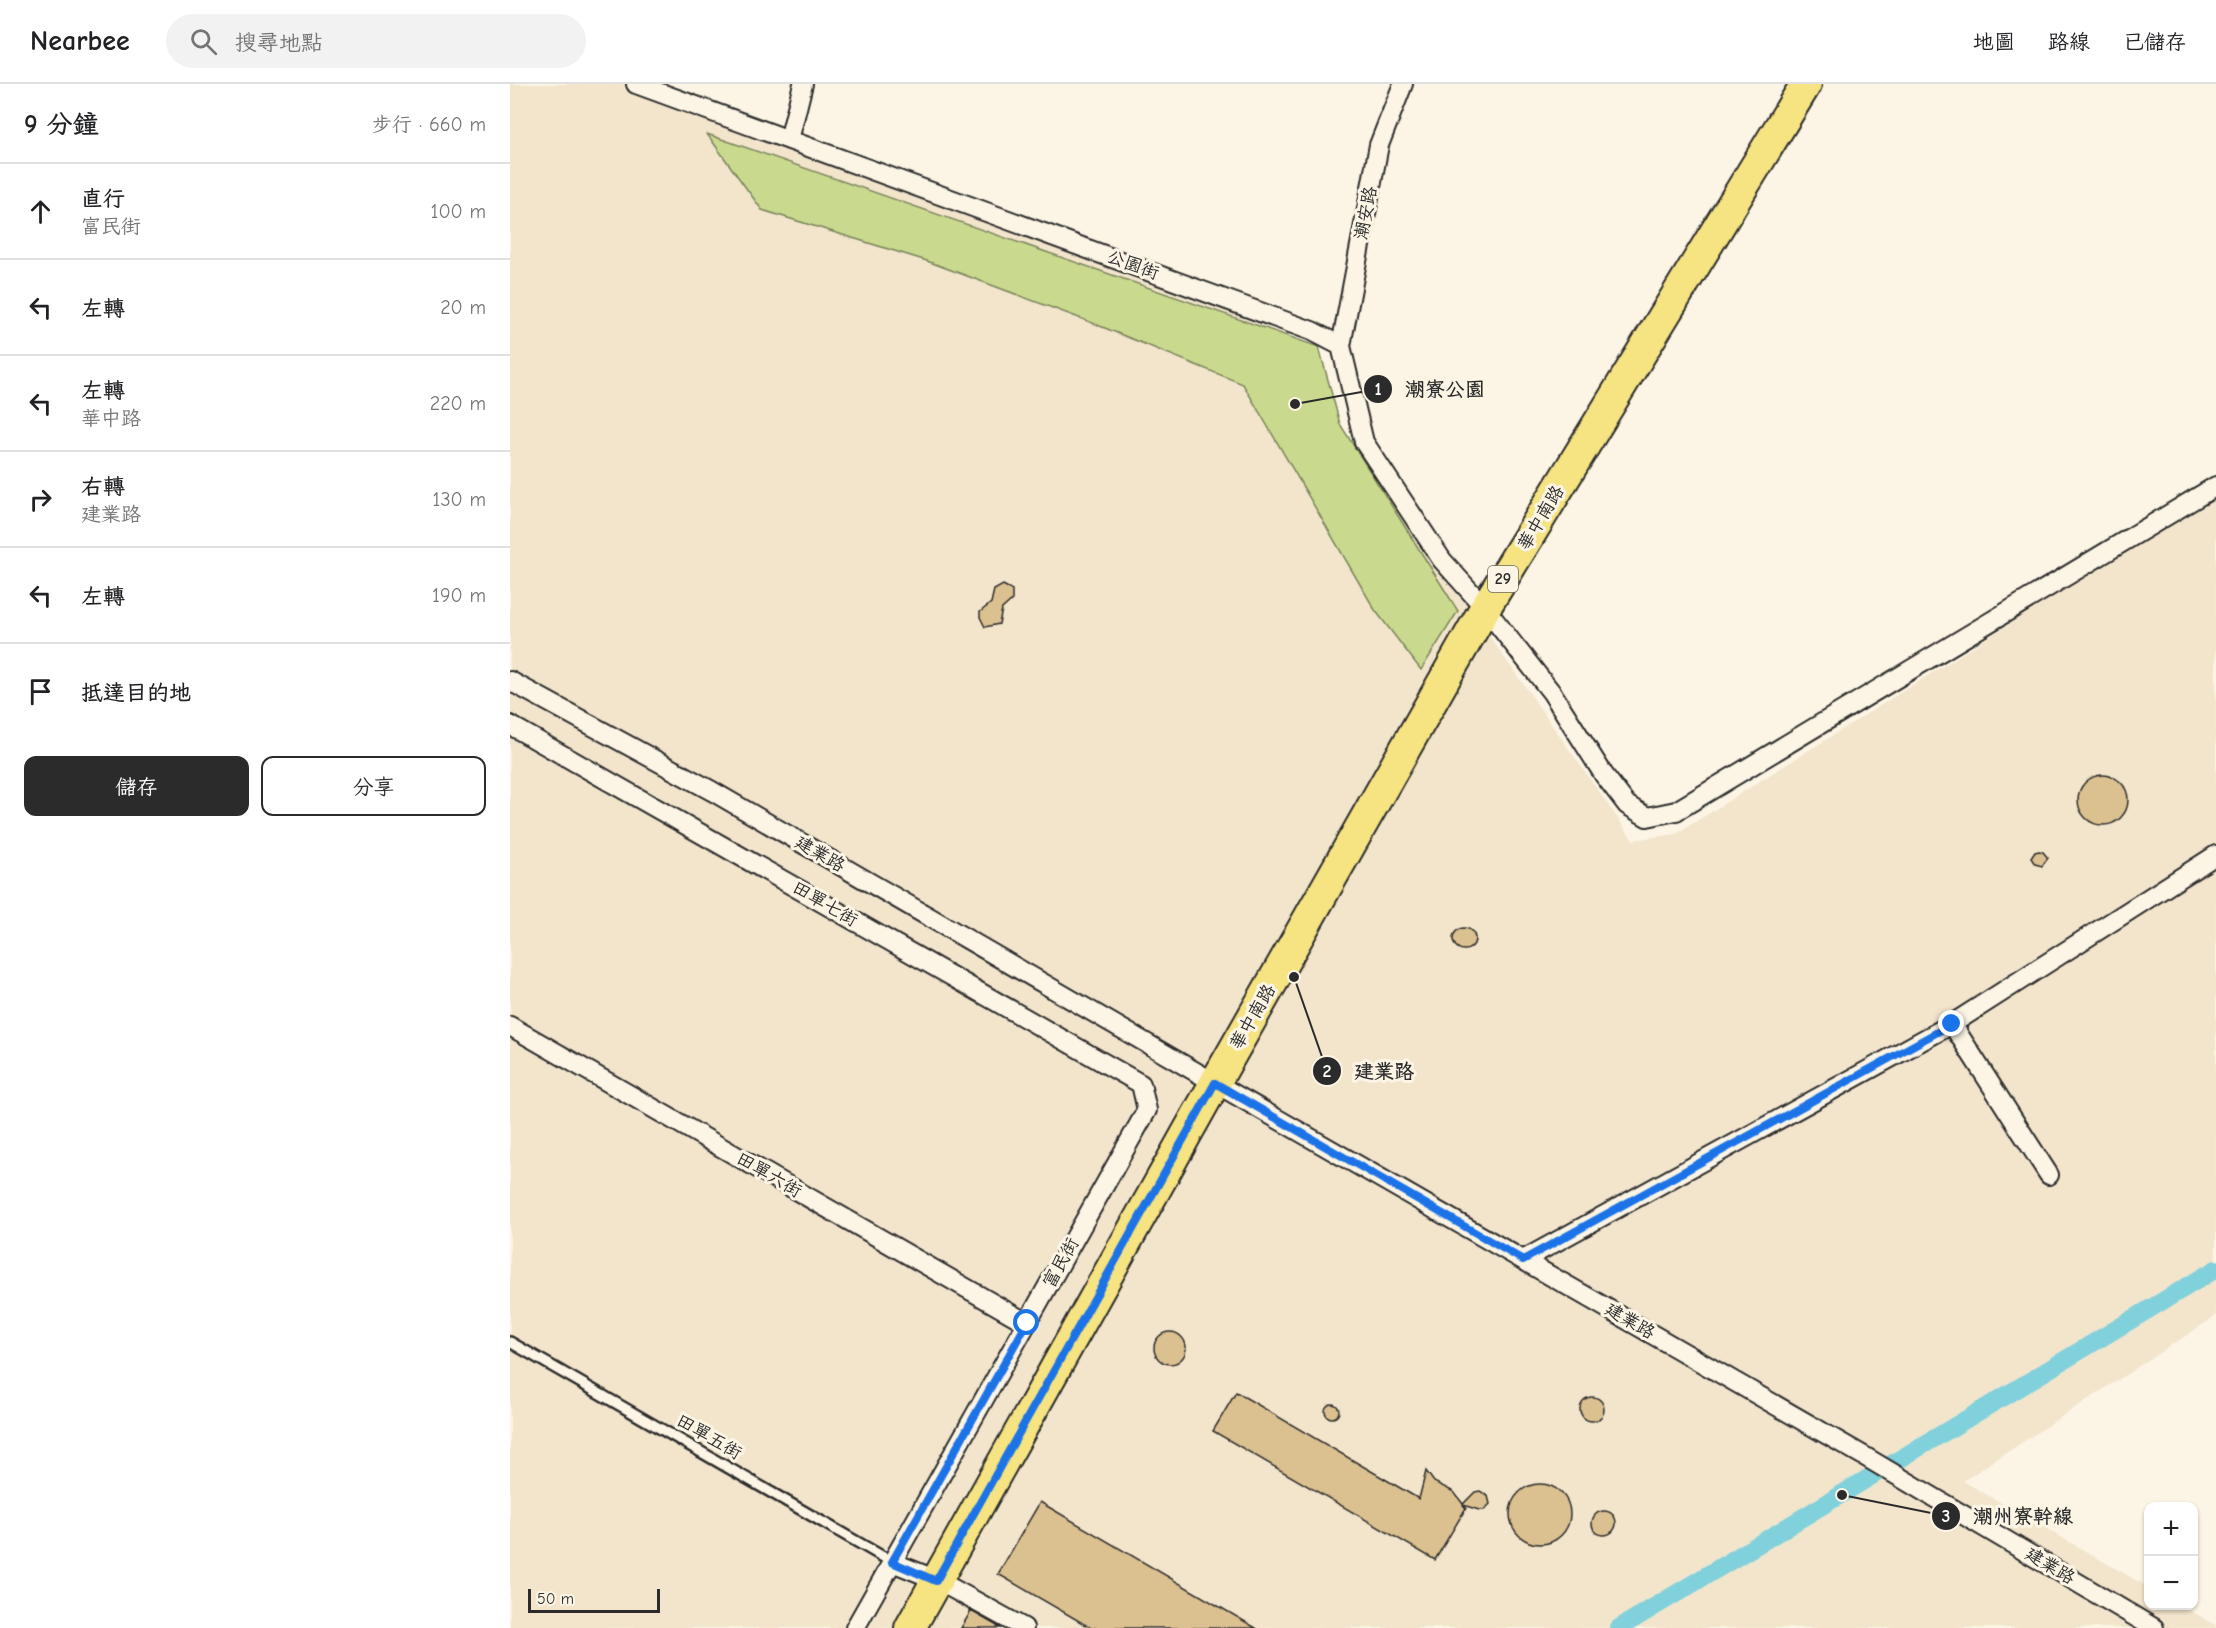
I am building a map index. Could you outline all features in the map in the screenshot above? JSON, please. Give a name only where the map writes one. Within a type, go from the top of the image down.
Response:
[{"type":"main road","name":"華中南路","points":[[1215,1083],[1485,608],[1806,84]]},
{"type":"main road","name":"29","points":[[910,1628],[1215,1083]]},
{"type":"street","name":"公園街","points":[[636,84],[1312,331],[1341,346]]},
{"type":"street","points":[[789,140],[803,84]]},
{"type":"street","name":"潮安路","points":[[1341,346],[1379,145],[1404,84]]},
{"type":"street","points":[[1341,346],[1364,442],[1442,560],[1485,608],[1552,693],[1604,775],[1627,805],[1647,817],[1676,811],[2216,486]]},
{"type":"street","name":"建業路","points":[[510,681],[712,791],[1864,1456],[2154,1628]]},
{"type":"street","name":"田單七街","points":[[510,725],[1141,1084]]},
{"type":"street","points":[[1523,1260],[1952,1024],[2216,855]]},
{"type":"street","points":[[1952,1024],[2049,1175]]},
{"type":"street","name":"田單六街","points":[[510,1026],[1027,1323]]},
{"type":"street","name":"富民街","points":[[855,1628],[1147,1110],[1141,1084]]},
{"type":"street","points":[[892,1562],[936,1581],[1024,1628]]},
{"type":"lane","name":"田單五街","points":[[510,1342],[892,1562]]},
{"type":"shaded area","points":[[510,84],[636,84],[1319,347],[1340,424],[1633,840],[1676,834],[2216,494],[2216,1316],[1963,1481],[2144,1585],[2144,1610],[2189,1610],[2216,1625],[2216,1628],[510,1628]]},
{"type":"green space","points":[[707,134],[1319,347],[1340,424],[1458,611],[1421,670],[1375,610],[1243,384],[1090,322],[927,261],[762,210]]},
{"type":"building","points":[[1003,585],[1012,590],[1012,600],[1002,609],[999,624],[985,627],[980,612],[991,603],[994,590]]},
{"type":"building","points":[[2098,775],[2108,775],[2121,782],[2128,795],[2128,805],[2121,818],[2108,825],[2098,825],[2089,821],[2082,814],[2078,805],[2078,795],[2082,786],[2089,779]]},
{"type":"building","points":[[2039,851],[2048,858],[2042,866],[2035,864],[2031,858],[2035,852]]},
{"type":"building","points":[[1464,928],[1472,931],[1475,939],[1472,947],[1464,950],[1456,947],[1453,939],[1456,931]]},
{"type":"building","points":[[1170,1332],[1181,1337],[1186,1348],[1181,1359],[1170,1364],[1159,1359],[1154,1348],[1159,1337]]},
{"type":"building","points":[[1236,1392],[1419,1499],[1426,1471],[1434,1482],[1454,1492],[1463,1504],[1475,1492],[1480,1491],[1488,1496],[1490,1504],[1484,1510],[1463,1505],[1466,1508],[1435,1560],[1213,1431]]},
{"type":"building","points":[[1592,1397],[1597,1398],[1603,1404],[1603,1414],[1597,1420],[1592,1421],[1587,1420],[1581,1414],[1580,1409],[1581,1404],[1587,1398]]},
{"type":"building","points":[[1329,1404],[1335,1404],[1339,1411],[1335,1418],[1329,1418],[1325,1414],[1325,1408]]},
{"type":"building","points":[[1540,1484],[1561,1493],[1570,1514],[1561,1535],[1540,1544],[1519,1535],[1510,1514],[1519,1493]]},
{"type":"building","points":[[1040,1502],[1256,1628],[1091,1628],[998,1574]]},
{"type":"building","points":[[1599,1511],[1609,1511],[1616,1518],[1616,1528],[1609,1535],[1599,1535],[1592,1528],[1592,1518]]},
{"type":"building","points":[[971,1611],[1001,1628],[961,1628]]},
{"type":"waterway","points":[[1619,1628],[2216,1269]]},
{"type":"place","name":"潮寮公園","points":[[1295,404]]},
{"type":"place","name":"建業路","points":[[1294,977]]},
{"type":"place","name":"潮州寮幹線","points":[[1842,1495]]},
{"type":"route","points":[[1027,1323],[892,1562],[936,1581],[1215,1083],[1523,1260],[1952,1024]]}]
